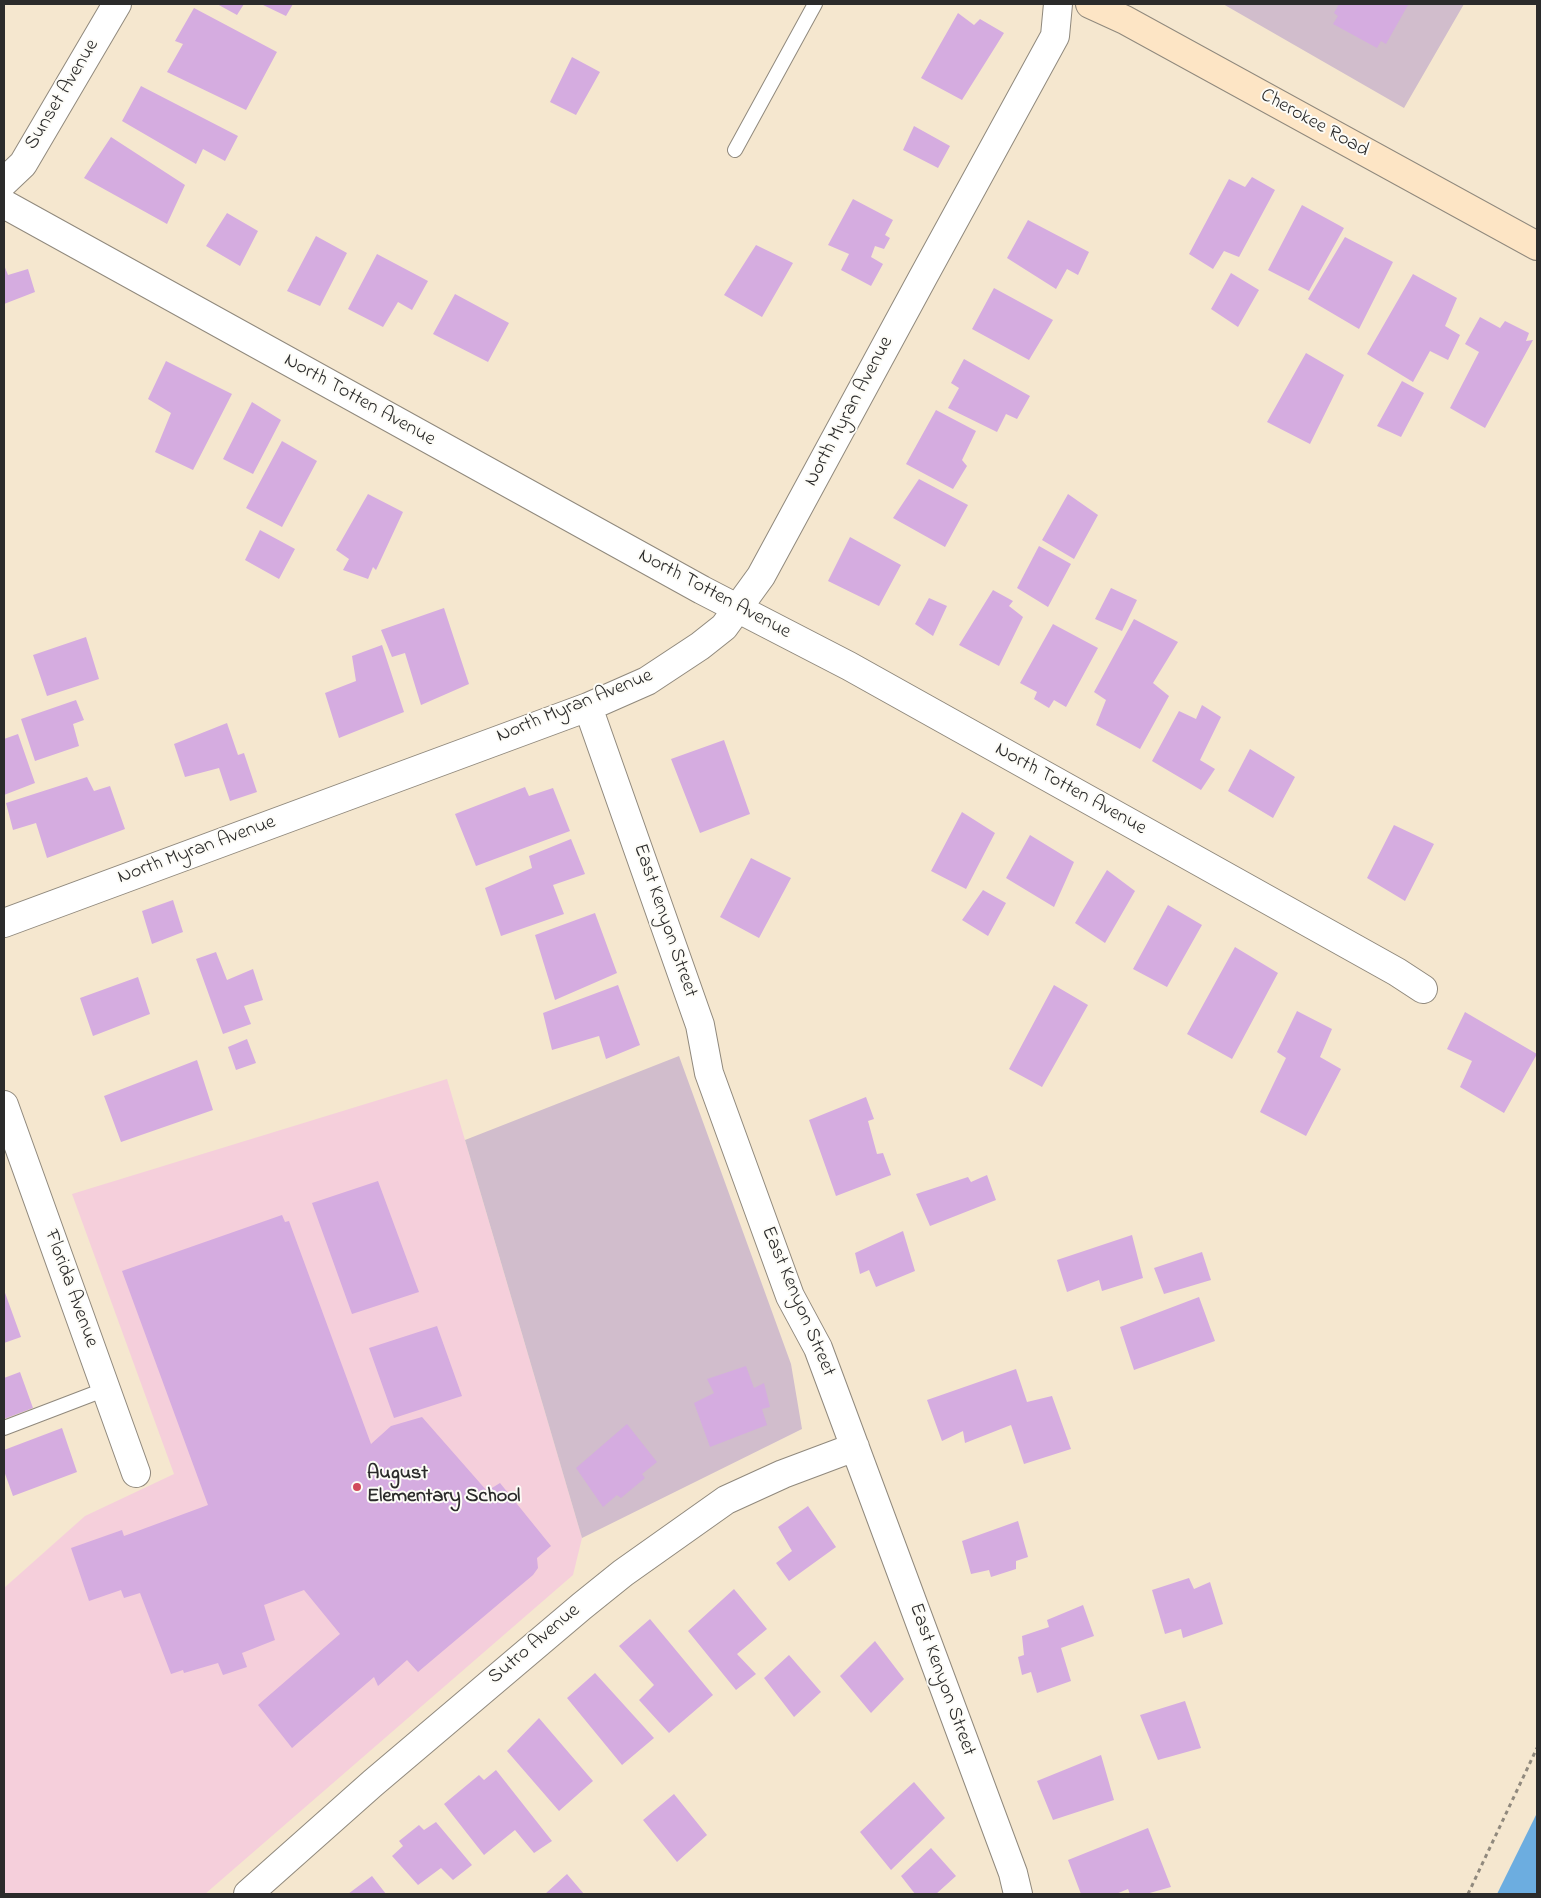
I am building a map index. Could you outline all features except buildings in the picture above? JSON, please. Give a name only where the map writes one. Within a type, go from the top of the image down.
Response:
[{"type":"street","name":"Sunset Avenue","points":[[4,182],[23,164],[117,4]]},
{"type":"street","name":"North Myran Avenue","points":[[4,923],[588,707],[647,681],[700,646],[724,627],[761,576],[1056,36],[1058,4]]},
{"type":"street","name":"Cherokee Road","points":[[1090,4],[1125,20],[1537,246]]},
{"type":"street","name":"North Totten Avenue","points":[[4,204],[702,590],[875,681],[1397,972],[1423,989]]},
{"type":"street","name":"East Kenyon Street","points":[[588,707],[700,1025],[709,1074],[790,1296],[818,1348],[1013,1873],[1018,1894]]},
{"type":"street","name":"Florida Avenue","points":[[4,1106],[136,1473]]},
{"type":"street","name":"Sutro Avenue","points":[[248,1894],[381,1777],[623,1573],[726,1500],[783,1474],[855,1447]]},
{"type":"lane","points":[[735,150],[815,4]]},
{"type":"lane","points":[[4,1428],[106,1389]]},
{"type":"path","points":[[1468,1894],[1537,1748]]},
{"type":"shaded area","points":[[1223,4],[1464,4],[1404,108]]},
{"type":"shaded area","points":[[679,1056],[791,1364],[802,1429],[582,1538],[465,1140]]},
{"type":"shaded area","name":"August Elementary School","points":[[447,1079],[582,1538],[573,1575],[205,1894],[4,1894],[4,1588],[85,1516],[174,1474],[72,1194]]},
{"type":"water","points":[[1537,1813],[1537,1894],[1497,1894]]},
{"type":"place","name":"August Elementary School","points":[[357,1487]]}]
